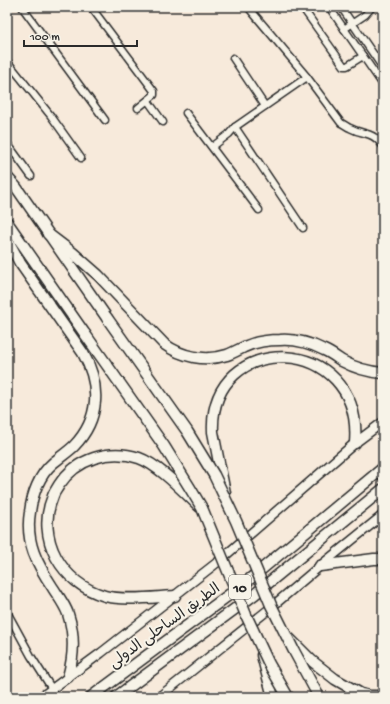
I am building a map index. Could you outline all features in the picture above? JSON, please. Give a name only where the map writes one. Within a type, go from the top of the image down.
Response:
[{"type":"main road","points":[[7,177],[16,187],[187,431],[214,475],[226,497],[260,580],[282,628],[319,697]]},
{"type":"main road","points":[[7,222],[164,446],[202,508],[257,640],[288,697]]},
{"type":"main road","points":[[48,234],[98,275],[164,344],[182,354],[196,358],[212,358],[227,355],[251,344],[269,340],[288,340],[298,341],[326,350],[352,366],[372,372],[383,373]]},
{"type":"main road","points":[[7,239],[20,263],[83,354],[91,368],[95,385],[94,407],[87,428],[74,446],[51,464],[42,476],[31,503],[29,517],[31,546],[36,560],[64,605],[70,622],[73,650],[72,664],[68,677]]},
{"type":"main road","points":[[226,497],[213,432],[212,423],[215,406],[221,391],[231,378],[243,368],[257,361],[284,357],[297,358],[309,361],[330,374],[346,394],[352,410],[356,426],[355,443]]},
{"type":"main road","points":[[175,596],[118,598],[95,593],[84,588],[75,581],[59,563],[50,541],[48,518],[53,494],[64,477],[86,460],[113,454],[127,455],[140,458],[152,465],[202,508]]},
{"type":"main road","name":"الطريق الساحلى الدولى","points":[[91,697],[245,583],[383,468]]},
{"type":"main road","name":"الطريق الساحلى الدولى","points":[[116,697],[255,594],[383,489]]},
{"type":"main road","points":[[320,566],[383,559]]},
{"type":"main road","points":[[282,628],[301,651],[335,680],[362,694],[370,696],[383,696]]},
{"type":"main road","points":[[257,640],[273,697]]},
{"type":"street","points":[[22,7],[105,120]]},
{"type":"street","points":[[91,7],[154,91],[154,95],[138,108]]},
{"type":"street","points":[[248,7],[307,77],[341,122],[349,128],[370,134],[383,146]]},
{"type":"street","points":[[302,7],[344,66],[347,66],[363,56]]},
{"type":"street","points":[[329,7],[372,70],[380,76],[383,85]]},
{"type":"street","points":[[341,7],[382,65],[372,70]]},
{"type":"street","points":[[344,29],[366,15],[372,7]]},
{"type":"street","points":[[233,58],[265,106]]},
{"type":"street","points":[[7,61],[51,116],[81,158]]},
{"type":"street","points":[[212,146],[229,134],[235,127],[307,77]]},
{"type":"street","points":[[148,101],[163,122]]},
{"type":"street","points":[[186,113],[259,210]]},
{"type":"street","points":[[235,127],[303,228]]},
{"type":"street","points":[[7,143],[31,176]]},
{"type":"street","points":[[41,697],[219,561],[355,443],[383,422]]},
{"type":"street","points":[[159,697],[268,610],[383,515]]},
{"type":"street","points":[[7,612],[34,661],[52,689]]}]
